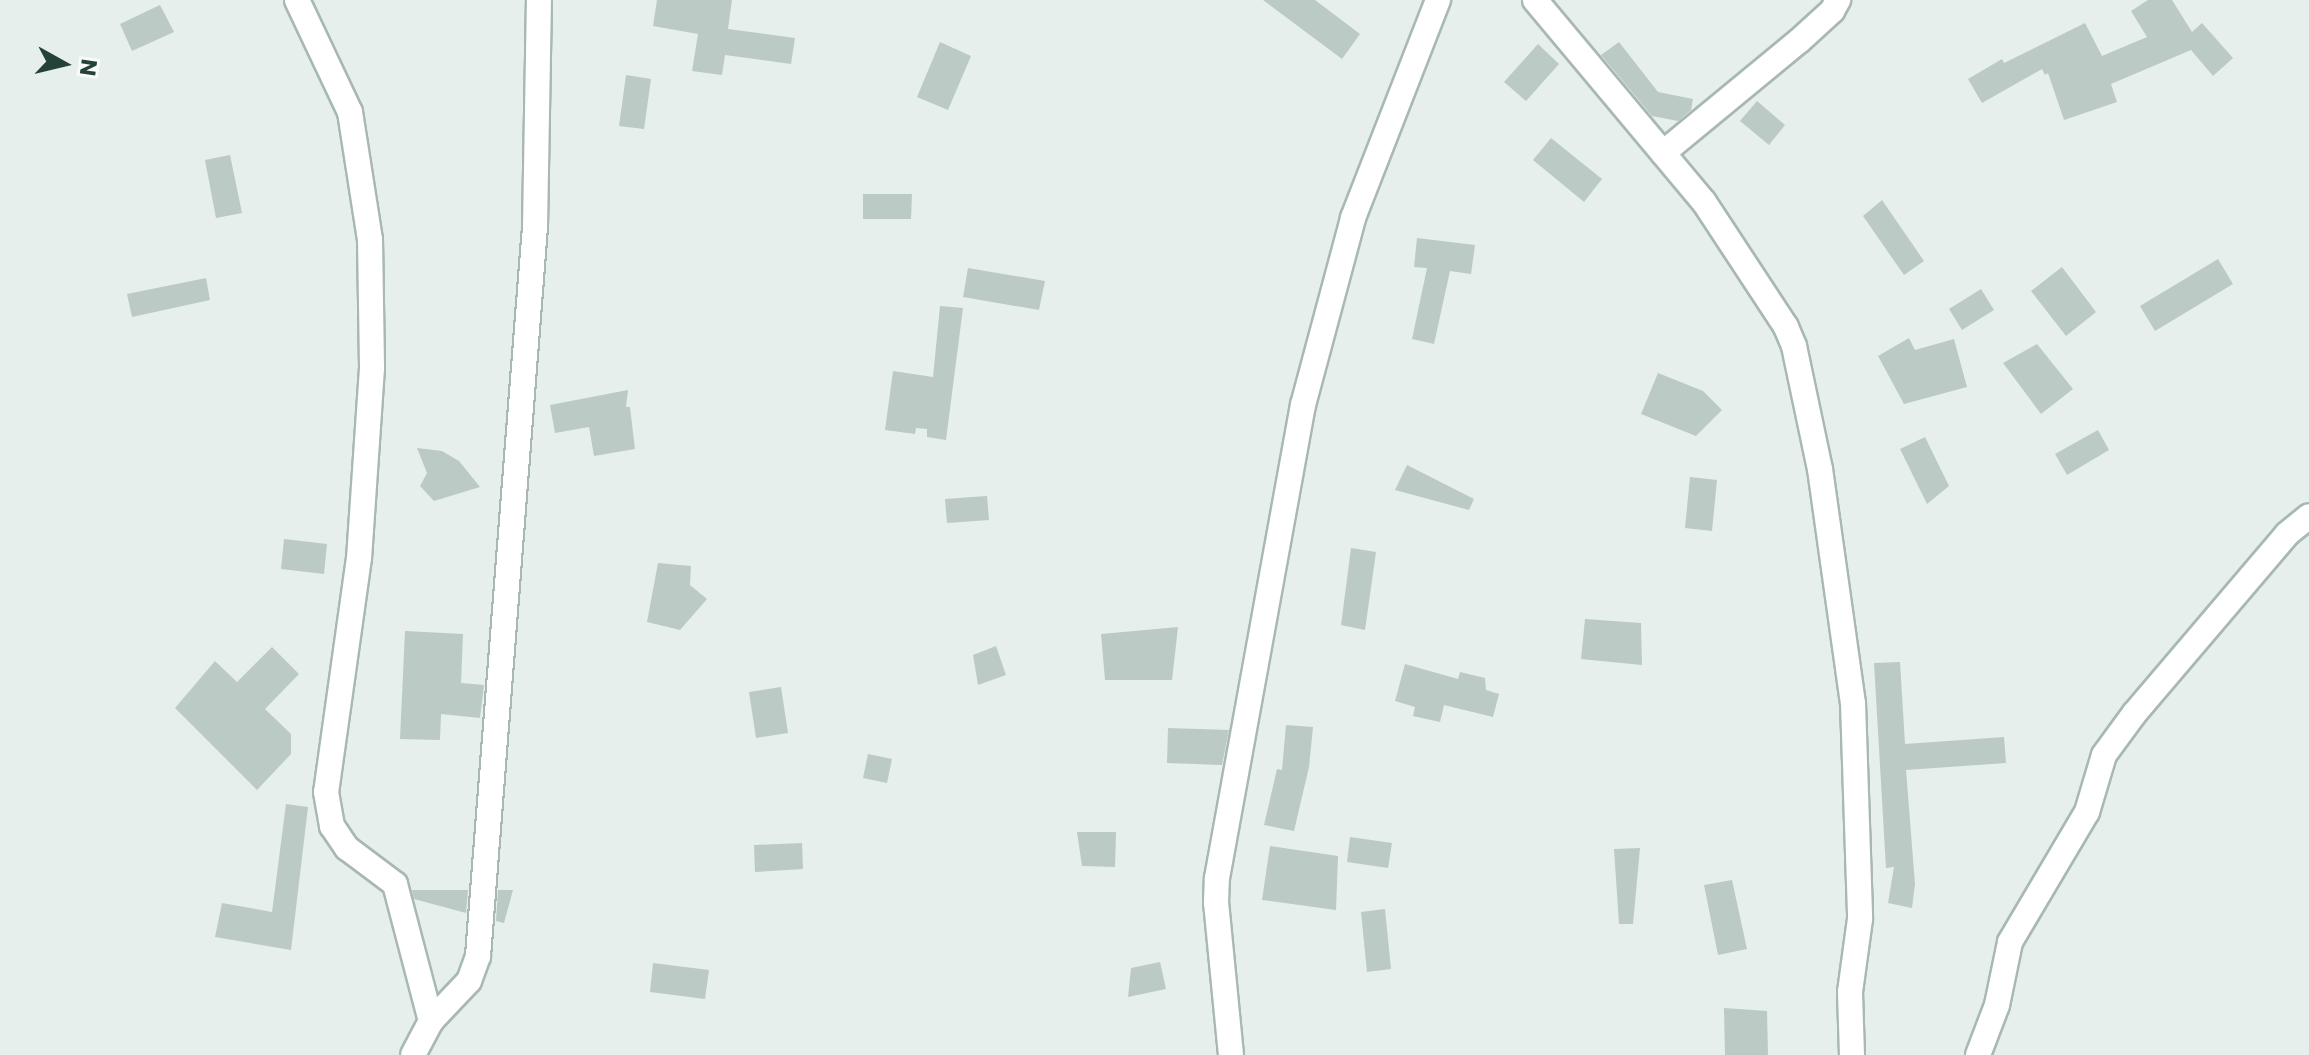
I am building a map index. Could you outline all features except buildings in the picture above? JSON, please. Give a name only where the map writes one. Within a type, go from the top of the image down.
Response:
[{"type":"street","points":[[297,0],[350,112],[370,239],[372,368],[359,558],[326,792],[332,826],[347,848],[395,884],[431,1021]]},
{"type":"street","points":[[413,1055],[431,1021],[469,981],[478,956],[535,227],[539,0]]},
{"type":"street","points":[[1231,1055],[1216,903],[1217,878],[1303,405],[1353,218],[1438,0]]},
{"type":"street","points":[[1535,0],[1704,202],[1786,327],[1794,346],[1822,485],[1853,703],[1860,919],[1850,992],[1852,1055]]},
{"type":"street","points":[[1663,153],[1799,41],[1832,11],[1838,0]]},
{"type":"street","points":[[1978,1055],[1997,1005],[2010,942],[2087,812],[2104,755],[2134,714],[2287,534],[2309,516]]}]
